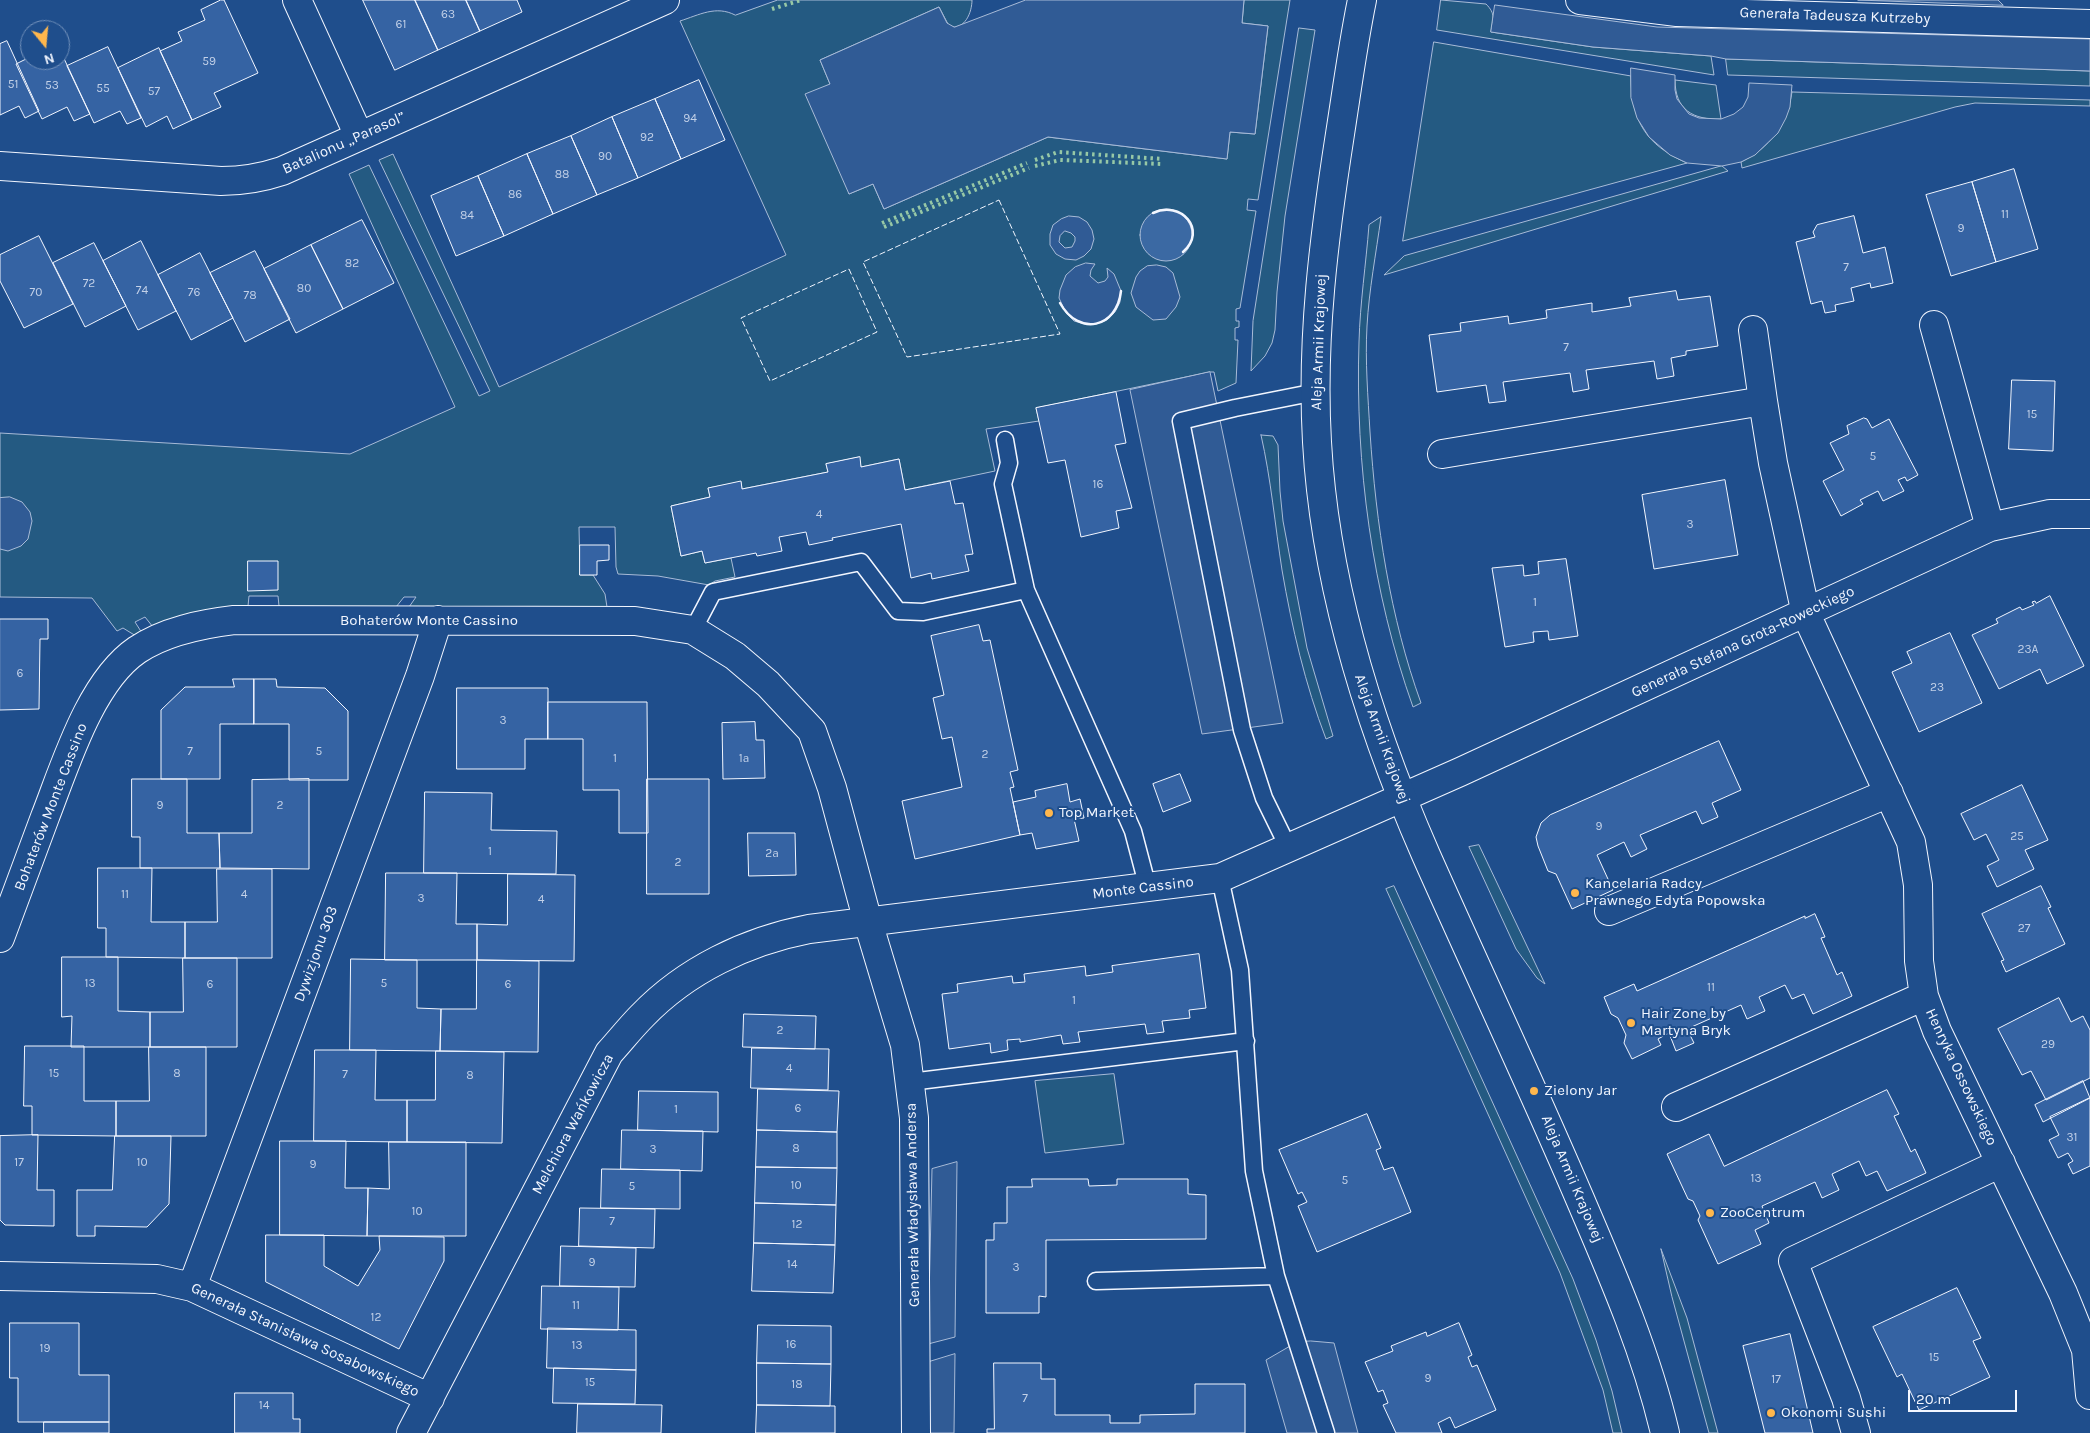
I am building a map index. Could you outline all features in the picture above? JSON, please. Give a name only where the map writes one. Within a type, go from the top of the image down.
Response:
[{"type":"street","points":[[297,0],[359,136]]},
{"type":"street","name":"Batalionu „Parasol”","points":[[0,166],[242,181],[262,178],[282,171],[664,0]]},
{"type":"street","name":"Aleja Armii Krajowej","points":[[1362,0],[1324,235],[1317,307],[1317,444],[1329,547],[1339,597],[1355,663],[1402,797],[1426,855],[1538,1100],[1620,1291],[1644,1357],[1665,1433]]},
{"type":"street","name":"Generała Tadeusza Kutrzeby","points":[[1580,0],[1622,3],[1677,12],[2090,24]]},
{"type":"street","points":[[1934,325],[1990,527]]},
{"type":"street","name":"Henryka Ossowskiego","points":[[1753,330],[1772,464],[1806,614],[1911,842],[1918,885],[1919,961],[1924,996],[1937,1031],[2063,1293],[2086,1350],[2090,1395]]},
{"type":"street","points":[[1442,454],[1763,401]]},
{"type":"street","name":"Generała Stefana Grota-Roweckiego","points":[[1402,797],[1806,614],[1990,527],[2050,514],[2090,514]]},
{"type":"street","name":"Bohaterów Monte Cassino","points":[[0,938],[77,733],[108,678],[137,650],[155,640],[185,629],[234,620],[635,621],[693,630],[735,656],[768,684],[812,731],[832,788],[868,922]]},
{"type":"street","name":"Dywizjonu 303","points":[[192,1287],[420,676],[438,620]]},
{"type":"street","points":[[1609,911],[1889,793]]},
{"type":"street","name":"Monte Cassino","points":[[868,922],[1220,878],[1289,849],[1402,797]]},
{"type":"street","name":"Generała Władysława Andersa","points":[[868,922],[905,1045],[914,1118],[916,1433]]},
{"type":"street","name":"Melchiora Wańkowicza","points":[[411,1433],[609,1053],[643,1015],[679,985],[710,964],[747,946],[778,935],[801,930],[868,922]]},
{"type":"street","points":[[1676,1108],[1924,996]]},
{"type":"street","points":[[1856,1433],[1846,1398],[1793,1261],[2001,1163]]},
{"type":"street","name":"Generała Stanisława Sosabowskiego","points":[[0,1276],[157,1279],[192,1287],[430,1398]]},
{"type":"lane","points":[[1289,849],[1264,798],[1242,730],[1181,421],[1234,408],[1316,392]]},
{"type":"lane","points":[[1004,440],[1009,464],[1003,484],[1026,590],[1133,831],[1148,888]]},
{"type":"lane","points":[[693,630],[713,592],[861,562],[898,611],[923,612],[1026,590]]},
{"type":"lane","points":[[1220,878],[1240,970],[1254,1171],[1276,1276],[1326,1433]]},
{"type":"lane","points":[[910,1082],[1246,1041]]},
{"type":"lane","points":[[1096,1281],[1276,1276]]},
{"type":"shaded area","points":[[778,0],[972,0],[969,15],[959,26],[949,26],[939,7],[820,60],[830,84],[849,194],[873,184],[884,209],[1048,137],[1227,159],[1230,132],[1255,134],[1268,26],[1242,23],[1244,0],[1290,0],[1258,200],[1248,199],[1247,210],[1256,211],[1240,308],[1236,309],[1236,321],[1239,321],[1239,327],[1235,328],[1235,340],[1238,340],[1236,383],[1218,391],[1214,372],[1210,372],[1036,408],[1039,421],[986,429],[995,471],[905,490],[899,459],[861,467],[859,457],[826,464],[828,472],[742,489],[741,482],[708,488],[710,497],[671,506],[681,556],[702,551],[705,563],[731,558],[735,577],[715,581],[709,585],[658,576],[618,574],[616,567],[615,527],[579,527],[580,575],[593,575],[605,594],[607,607],[409,607],[416,597],[404,597],[396,607],[279,606],[278,596],[249,596],[248,606],[228,608],[153,627],[145,617],[135,622],[142,633],[136,636],[123,628],[117,631],[92,598],[0,597],[0,433],[350,454],[455,407],[349,174],[369,165],[479,396],[490,391],[379,160],[393,154],[499,387],[786,255],[680,21],[714,11],[728,12],[735,15]]},
{"type":"shaded area","points":[[1026,0],[1244,0],[1242,23],[1268,26],[1255,134],[1230,132],[1227,159],[1048,137],[884,209],[873,184],[849,194],[805,94],[830,84],[820,60],[939,7],[947,23],[954,27]]},
{"type":"shaded area","points":[[1441,0],[1486,4],[1493,14],[1491,32],[1593,47],[1711,56],[1714,75],[1437,30]]},
{"type":"shaded area","points":[[1858,0],[1998,0],[2003,5]]},
{"type":"shaded area","points":[[1495,5],[1657,27],[2090,39],[2090,71],[1726,59],[1711,56],[1593,47],[1491,32]]},
{"type":"shaded area","points":[[1299,28],[1315,30],[1285,216],[1275,330],[1272,343],[1265,356],[1251,371],[1253,321]]},
{"type":"shaded area","points":[[1434,42],[1631,76],[1634,106],[1644,130],[1661,148],[1687,163],[1403,241]]},
{"type":"shaded area","points":[[1726,59],[2090,71],[2090,86],[1728,75]]},
{"type":"shaded area","points":[[1631,68],[1675,75],[1677,99],[1689,114],[1699,118],[1721,119],[1734,114],[1743,107],[1748,97],[1749,83],[1792,85],[1790,107],[1778,133],[1755,155],[1741,162],[1722,166],[1687,163],[1670,155],[1649,137],[1637,118],[1631,98]]},
{"type":"shaded area","points":[[1675,80],[1716,85],[1721,119],[1702,118],[1694,115],[1682,106],[1678,99]]},
{"type":"shaded area","points":[[1792,92],[2090,100],[2090,106],[1975,103],[1955,107],[1742,168],[1741,162],[1769,142],[1781,125],[1790,104]]},
{"type":"shaded area","points":[[1722,166],[1728,171],[1384,275],[1404,256]]},
{"type":"shaded area","points":[[1166,209],[1180,213],[1188,221],[1192,235],[1188,249],[1180,257],[1166,261],[1152,257],[1144,249],[1140,235],[1144,221],[1152,213]]},
{"type":"shaded area","points":[[1069,216],[1079,217],[1087,222],[1092,230],[1094,239],[1091,249],[1084,256],[1076,260],[1065,259],[1056,254],[1050,245],[1050,234],[1053,225]],"holes":[[[1065,231],[1075,237],[1075,241],[1072,247],[1065,248],[1059,242],[1060,236]]]},
{"type":"shaded area","points":[[1381,217],[1371,285],[1366,339],[1370,432],[1376,501],[1386,570],[1401,637],[1421,703],[1413,707],[1387,619],[1377,573],[1369,527],[1360,434],[1359,342],[1369,225]]},
{"type":"shaded area","points":[[1086,263],[1095,264],[1090,276],[1098,283],[1105,281],[1108,277],[1107,268],[1114,274],[1121,291],[1120,302],[1115,312],[1107,320],[1096,324],[1074,321],[1066,313],[1059,298],[1066,275],[1075,267]]},
{"type":"shaded area","points":[[1157,265],[1166,267],[1173,273],[1180,297],[1176,307],[1166,319],[1153,320],[1136,307],[1131,293],[1140,271],[1147,266]]},
{"type":"shaded area","points":[[1210,372],[1283,723],[1202,734],[1130,390]]},
{"type":"shaded area","points":[[1261,435],[1273,436],[1278,445],[1283,521],[1307,648],[1333,736],[1326,739],[1305,677],[1290,613]]},
{"type":"shaded area","points":[[10,497],[22,502],[30,512],[32,521],[28,539],[21,546],[8,551],[0,549],[0,498]]},
{"type":"shaded area","points":[[1479,845],[1545,984],[1537,978],[1516,949],[1469,847]]},
{"type":"shaded area","points":[[1394,886],[1573,1279],[1596,1340],[1612,1391],[1622,1433],[1613,1433],[1603,1390],[1560,1273],[1386,889]]},
{"type":"shaded area","points":[[1114,1074],[1124,1144],[1045,1153],[1035,1081]]},
{"type":"shaded area","points":[[957,1162],[955,1337],[928,1344],[932,1169]]},
{"type":"shaded area","points":[[1661,1249],[1687,1318],[1718,1433],[1709,1433]]},
{"type":"shaded area","points":[[1297,1342],[1334,1343],[1358,1433],[1287,1433],[1266,1360]]},
{"type":"shaded area","points":[[955,1354],[954,1433],[929,1433],[929,1362]]},
{"type":"building","points":[[224,0],[258,73],[214,93],[221,107],[192,120],[160,51],[182,41],[178,32],[205,20],[201,10]]},
{"type":"building","points":[[363,0],[415,0],[438,50],[395,70]]},
{"type":"building","points":[[415,0],[466,0],[480,31],[438,50]]},
{"type":"building","points":[[466,0],[517,0],[522,12],[480,31]]},
{"type":"building","points":[[7,41],[39,111],[25,118],[19,106],[0,115],[0,44]]},
{"type":"building","points":[[108,47],[141,118],[127,124],[120,111],[94,123],[69,70],[70,65]]},
{"type":"building","points":[[159,48],[192,120],[173,129],[167,116],[146,127],[118,68]]},
{"type":"building","points":[[20,62],[20,70],[69,70],[90,114],[74,121],[67,107],[42,119],[16,64]]},
{"type":"building","points":[[699,80],[725,140],[681,159],[655,99]]},
{"type":"building","points":[[655,99],[681,159],[638,178],[612,117]]},
{"type":"building","points":[[612,117],[638,178],[597,195],[571,136]]},
{"type":"building","points":[[571,136],[597,195],[553,214],[527,154]]},
{"type":"building","points":[[527,154],[553,214],[504,236],[478,176]]},
{"type":"building","points":[[2014,169],[2038,249],[1996,262],[1972,182]]},
{"type":"building","points":[[478,176],[504,236],[456,256],[431,196]]},
{"type":"building","points":[[1972,182],[1996,262],[1951,276],[1926,195]]},
{"type":"building","points":[[1854,216],[1863,253],[1885,247],[1893,283],[1871,288],[1870,283],[1851,288],[1854,301],[1835,305],[1836,311],[1825,313],[1822,301],[1811,304],[1796,242],[1815,237],[1813,232],[1817,225]]},
{"type":"building","points":[[362,220],[394,283],[343,309],[311,245]]},
{"type":"building","points":[[39,236],[73,304],[24,328],[0,281],[0,255]]},
{"type":"building","points":[[141,241],[176,311],[138,330],[103,261]]},
{"type":"building","points":[[94,243],[126,306],[85,327],[53,263]]},
{"type":"building","points":[[311,245],[343,309],[296,333],[264,269]]},
{"type":"building","points":[[255,251],[290,319],[245,342],[210,273]]},
{"type":"building","points":[[200,253],[233,318],[191,340],[158,275]]},
{"type":"building","points":[[1676,291],[1678,300],[1710,296],[1718,346],[1686,351],[1686,355],[1671,358],[1674,376],[1657,379],[1654,361],[1586,370],[1589,389],[1573,392],[1570,373],[1503,382],[1506,401],[1489,403],[1486,385],[1437,392],[1429,335],[1461,331],[1460,323],[1508,316],[1509,324],[1547,318],[1546,310],[1592,303],[1592,312],[1631,306],[1629,298]]},
{"type":"building","points":[[2012,380],[2055,381],[2053,451],[2009,449]]},
{"type":"building","points":[[1116,392],[1126,443],[1115,445],[1132,508],[1116,511],[1119,528],[1081,537],[1065,460],[1048,463],[1036,408]]},
{"type":"building","points":[[1864,418],[1867,419],[1872,428],[1889,419],[1918,475],[1907,481],[1905,477],[1898,480],[1904,491],[1883,501],[1878,491],[1860,500],[1863,504],[1841,516],[1823,481],[1844,470],[1830,443],[1849,434],[1847,426]]},
{"type":"building","points":[[860,457],[861,467],[899,459],[905,490],[950,481],[955,504],[963,503],[973,554],[965,555],[969,571],[932,579],[931,573],[911,578],[901,524],[832,538],[833,540],[809,545],[806,532],[779,537],[782,551],[757,556],[756,553],[705,563],[702,551],[681,556],[671,506],[710,497],[708,488],[741,481],[742,489],[828,472],[826,464]]},
{"type":"building","points":[[1725,480],[1738,555],[1654,569],[1642,495]]},
{"type":"building","points":[[580,545],[609,545],[609,560],[597,561],[597,575],[580,575]]},
{"type":"building","points":[[1566,559],[1578,636],[1549,640],[1548,631],[1533,632],[1534,642],[1505,647],[1492,568],[1523,565],[1524,576],[1539,574],[1538,562]]},
{"type":"building","points":[[248,561],[278,561],[278,590],[248,591]]},
{"type":"building","points":[[2050,596],[2084,666],[2047,684],[2040,669],[1999,689],[1972,635],[1998,623],[1996,619],[2020,607],[2022,610],[2034,605],[2032,602],[2035,601],[2036,603]]},
{"type":"building","points":[[0,619],[48,619],[48,639],[40,639],[39,709],[0,710]]},
{"type":"building","points":[[979,625],[983,641],[990,640],[1018,770],[1010,772],[1014,787],[1010,788],[1020,835],[915,859],[902,801],[962,787],[952,737],[942,739],[933,698],[944,695],[931,636]]},
{"type":"building","points":[[1950,633],[1982,703],[1919,732],[1892,672],[1912,663],[1907,652]]},
{"type":"building","points":[[233,679],[254,679],[254,724],[220,724],[220,779],[161,779],[161,710],[185,687],[234,687]]},
{"type":"building","points":[[254,679],[276,679],[277,687],[325,688],[348,711],[348,780],[289,780],[289,724],[254,724]]},
{"type":"building","points":[[457,688],[548,688],[548,739],[525,739],[525,769],[457,769]]},
{"type":"building","points":[[548,702],[647,702],[648,833],[619,833],[619,790],[583,790],[583,739],[548,739]]},
{"type":"building","points":[[755,722],[756,740],[764,740],[765,778],[723,779],[722,723]]},
{"type":"building","points":[[1719,741],[1741,790],[1712,803],[1718,817],[1702,824],[1696,811],[1640,835],[1647,849],[1631,857],[1624,842],[1597,855],[1613,890],[1572,909],[1556,874],[1548,871],[1538,846],[1536,837],[1541,823],[1550,815]]},
{"type":"building","points":[[1180,774],[1191,801],[1163,812],[1153,784]]},
{"type":"building","points":[[132,779],[187,779],[187,833],[219,833],[220,868],[140,868],[140,837],[132,837]]},
{"type":"building","points":[[309,779],[309,869],[220,868],[219,833],[252,833],[252,780]]},
{"type":"building","points":[[647,779],[709,779],[709,894],[647,894]]},
{"type":"building","name":"Top Market","points":[[1067,784],[1070,802],[1080,799],[1084,818],[1074,819],[1079,841],[1036,849],[1032,833],[1020,835],[1013,802],[1036,797],[1035,791]]},
{"type":"building","points":[[2022,785],[2048,840],[2025,850],[2034,869],[1997,887],[1987,866],[1999,860],[1986,834],[1974,840],[1961,814]]},
{"type":"building","points":[[425,792],[492,793],[491,830],[557,831],[556,874],[424,873]]},
{"type":"building","points":[[748,833],[795,833],[796,875],[749,876]]},
{"type":"building","points":[[98,868],[152,868],[151,922],[185,922],[185,958],[106,957],[106,928],[98,928]]},
{"type":"building","points":[[217,869],[272,869],[272,958],[185,958],[185,922],[217,922]]},
{"type":"building","points":[[386,873],[457,873],[456,924],[477,924],[477,960],[385,960]]},
{"type":"building","points":[[508,874],[575,875],[574,961],[477,960],[477,924],[507,925]]},
{"type":"building","points":[[2041,886],[2051,907],[2048,908],[2065,944],[2006,972],[2001,961],[2004,960],[1982,914]]},
{"type":"building","points":[[1815,914],[1825,937],[1821,938],[1837,975],[1842,972],[1852,996],[1813,1014],[1804,994],[1792,999],[1785,985],[1759,997],[1765,1011],[1747,1019],[1741,1005],[1687,1029],[1694,1043],[1676,1051],[1669,1033],[1658,1039],[1661,1045],[1632,1059],[1624,1043],[1626,1035],[1618,1018],[1611,1014],[1604,997],[1634,984],[1637,991],[1805,916],[1805,918]]},
{"type":"building","points":[[1199,954],[1206,1008],[1189,1010],[1190,1018],[1162,1021],[1164,1032],[1147,1034],[1145,1024],[1078,1032],[1080,1042],[1063,1044],[1061,1035],[1020,1042],[1020,1039],[1007,1040],[1008,1050],[991,1053],[990,1043],[949,1049],[942,994],[958,992],[957,984],[1012,976],[1013,983],[1025,982],[1024,974],[1085,966],[1086,976],[1113,972],[1112,966]]},
{"type":"building","points":[[62,957],[118,957],[118,1011],[150,1012],[150,1047],[71,1047],[72,1016],[62,1017]]},
{"type":"building","points":[[183,958],[237,958],[237,1047],[150,1047],[150,1012],[183,1012]]},
{"type":"building","points":[[351,959],[417,960],[417,1008],[441,1009],[440,1051],[350,1050]]},
{"type":"building","points":[[477,960],[539,961],[538,1052],[440,1051],[441,1009],[476,1009]]},
{"type":"building","points":[[2059,998],[2071,1022],[2083,1016],[2090,1030],[2090,1078],[2046,1100],[2031,1071],[2022,1075],[1998,1029]]},
{"type":"building","points":[[744,1014],[816,1016],[815,1049],[743,1047]]},
{"type":"building","points":[[25,1046],[84,1046],[84,1101],[116,1101],[116,1136],[32,1135],[32,1106],[24,1106]]},
{"type":"building","points":[[149,1047],[206,1047],[206,1136],[116,1136],[116,1101],[149,1101]]},
{"type":"building","points":[[752,1048],[829,1049],[828,1090],[751,1088]]},
{"type":"building","points":[[315,1050],[376,1050],[375,1100],[407,1100],[407,1142],[314,1141]]},
{"type":"building","points":[[436,1051],[504,1052],[502,1143],[407,1142],[407,1100],[435,1100]]},
{"type":"building","points":[[2083,1081],[2090,1098],[2043,1122],[2035,1105]]},
{"type":"building","points":[[758,1089],[839,1091],[837,1132],[757,1130]]},
{"type":"building","points":[[1887,1090],[1899,1114],[1894,1116],[1911,1152],[1915,1149],[1926,1173],[1887,1191],[1877,1171],[1866,1176],[1859,1161],[1832,1174],[1839,1190],[1822,1198],[1815,1182],[1762,1206],[1769,1223],[1755,1230],[1761,1244],[1718,1264],[1698,1220],[1700,1216],[1693,1201],[1688,1199],[1667,1154],[1709,1134],[1724,1166]]},
{"type":"building","points":[[639,1091],[718,1092],[718,1132],[638,1130]]},
{"type":"building","points":[[2090,1098],[2090,1166],[2073,1174],[2068,1164],[2073,1161],[2068,1153],[2058,1158],[2049,1140],[2059,1135],[2050,1117]]},
{"type":"building","points":[[1367,1114],[1381,1148],[1376,1150],[1384,1170],[1393,1167],[1411,1212],[1317,1252],[1298,1206],[1307,1202],[1302,1192],[1298,1194],[1279,1150]]},
{"type":"building","points":[[622,1130],[703,1131],[702,1171],[621,1169]]},
{"type":"building","points":[[757,1130],[837,1132],[837,1168],[756,1167]]},
{"type":"building","points":[[38,1135],[37,1190],[54,1190],[54,1226],[5,1225],[0,1220],[0,1136]]},
{"type":"building","points":[[115,1136],[171,1136],[169,1204],[147,1227],[95,1226],[95,1236],[77,1236],[77,1190],[112,1190]]},
{"type":"building","points":[[280,1141],[346,1141],[345,1188],[368,1188],[367,1236],[280,1235]]},
{"type":"building","points":[[389,1142],[466,1142],[466,1236],[367,1236],[368,1188],[389,1189]]},
{"type":"building","points":[[756,1167],[837,1168],[836,1205],[755,1203]]},
{"type":"building","points":[[602,1169],[680,1170],[680,1209],[601,1208]]},
{"type":"building","points":[[1032,1179],[1088,1179],[1089,1186],[1117,1185],[1117,1179],[1188,1179],[1188,1194],[1206,1195],[1206,1239],[1046,1240],[1046,1297],[1039,1296],[1039,1313],[986,1313],[986,1240],[994,1240],[994,1223],[1007,1223],[1007,1187],[1032,1187]]},
{"type":"building","points":[[755,1203],[836,1205],[835,1245],[754,1243]]},
{"type":"building","points":[[580,1208],[655,1209],[654,1248],[579,1246]]},
{"type":"building","points":[[266,1235],[324,1235],[324,1266],[358,1286],[380,1250],[379,1236],[444,1237],[444,1261],[399,1349],[266,1282]]},
{"type":"building","points":[[754,1243],[835,1245],[833,1293],[752,1291]]},
{"type":"building","points":[[561,1246],[636,1248],[635,1287],[560,1286]]},
{"type":"building","points":[[542,1286],[619,1287],[618,1330],[541,1329]]},
{"type":"building","points":[[1957,1288],[1981,1338],[1973,1341],[1990,1377],[1919,1410],[1902,1374],[1897,1377],[1873,1327]]},
{"type":"building","points":[[10,1323],[79,1323],[79,1375],[109,1375],[109,1422],[18,1422],[18,1378],[10,1378]]},
{"type":"building","points":[[1459,1323],[1472,1355],[1468,1357],[1472,1367],[1477,1365],[1496,1410],[1455,1428],[1450,1417],[1438,1423],[1442,1433],[1396,1433],[1383,1405],[1388,1403],[1383,1390],[1378,1392],[1365,1362],[1393,1351],[1391,1346],[1426,1332],[1427,1336]]},
{"type":"building","points":[[758,1325],[831,1326],[831,1364],[757,1363]]},
{"type":"building","points":[[548,1328],[636,1330],[636,1370],[547,1368]]},
{"type":"building","points":[[1790,1334],[1813,1433],[1765,1433],[1743,1346]]},
{"type":"building","points":[[757,1363],[831,1364],[830,1406],[757,1405]]},
{"type":"building","points":[[994,1363],[1041,1363],[1041,1379],[1055,1379],[1055,1415],[1110,1415],[1110,1423],[1140,1423],[1140,1415],[1195,1414],[1195,1384],[1245,1384],[1245,1433],[987,1433],[987,1429],[994,1429]]},
{"type":"building","points":[[554,1368],[636,1370],[635,1404],[553,1403]]},
{"type":"building","points":[[235,1393],[293,1393],[293,1419],[300,1419],[300,1433],[235,1433]]},
{"type":"building","points":[[578,1404],[662,1405],[661,1433],[577,1433]]},
{"type":"building","points":[[757,1405],[835,1406],[835,1433],[756,1433]]},
{"type":"building","points":[[44,1422],[109,1422],[109,1433],[44,1433]]},
{"type":"hedge","points":[[772,9],[801,0]]},
{"type":"hedge","points":[[1035,160],[1058,152],[1163,159]]},
{"type":"hedge","points":[[1035,166],[1060,160],[1163,164]]},
{"type":"hedge","points":[[882,223],[1027,163]]},
{"type":"hedge","points":[[884,227],[1029,168]]},
{"type":"fence","points":[[999,200],[1060,334],[907,357],[863,262],[999,200]]},
{"type":"fence","points":[[849,269],[877,332],[770,381],[741,318],[849,269]]},
{"type":"wall","points":[[1153,213],[1163,210],[1173,211],[1188,219],[1193,235],[1183,252]]},
{"type":"wall","points":[[1060,303],[1068,314],[1077,321],[1096,324],[1105,320],[1112,313],[1118,304],[1121,291]]},
{"type":"place","name":"Top Market","points":[[1049,813]]},
{"type":"place","name":"Kancelaria Radcy Prawnego Edyta Popowska","points":[[1575,893]]},
{"type":"place","name":"Hair Zone by Martyna Bryk","points":[[1631,1023]]},
{"type":"place","name":"Zielony Jar","points":[[1534,1091]]},
{"type":"place","name":"ZooCentrum","points":[[1710,1213]]},
{"type":"place","name":"Okonomi Sushi","points":[[1771,1413]]}]
